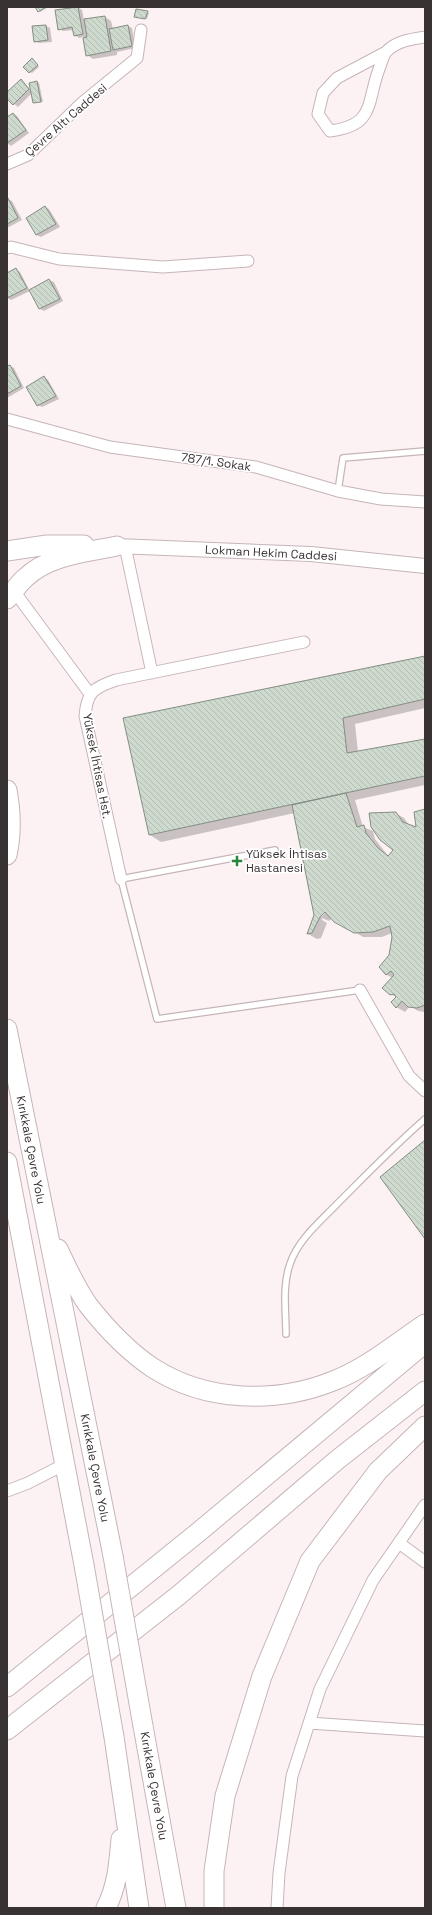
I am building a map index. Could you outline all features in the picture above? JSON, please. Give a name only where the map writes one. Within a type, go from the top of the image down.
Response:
[{"type":"highway","points":[[7,551],[29,547],[69,544],[121,546]]},
{"type":"highway","points":[[9,588],[43,566],[64,557],[121,546]]},
{"type":"highway","points":[[7,790],[10,818],[7,855]]},
{"type":"highway","name":"Kırıkkale Çevre Yolu","points":[[7,1029],[113,1556],[176,1908]]},
{"type":"highway","points":[[7,1162],[84,1565],[114,1737],[139,1908]]},
{"type":"highway","points":[[47,1226],[77,1287],[88,1304],[110,1329],[135,1354],[154,1368],[197,1388],[242,1396],[282,1396],[305,1391],[334,1381],[369,1363],[425,1324]]},
{"type":"highway","points":[[7,1687],[201,1530],[425,1343]]},
{"type":"highway","points":[[7,1730],[179,1595],[337,1460],[425,1391]]},
{"type":"highway","points":[[214,1908],[214,1871],[225,1796],[262,1676],[310,1561],[378,1471],[425,1426]]},
{"type":"highway","points":[[106,1908],[115,1884],[119,1866],[123,1798]]},
{"type":"street","name":"Çevre Altı Caddesi","points":[[7,164],[28,155],[83,102],[137,58],[141,30]]},
{"type":"street","points":[[386,52],[372,89],[367,111],[358,124],[345,129],[330,130],[318,114],[323,92],[337,78],[386,52],[403,40],[425,37]]},
{"type":"street","points":[[7,248],[11,247],[59,259],[163,267],[248,261]]},
{"type":"street","name":"787/1. Sokak","points":[[7,420],[110,448],[256,467],[338,491],[381,499],[425,502]]},
{"type":"street","points":[[121,546],[152,673]]},
{"type":"street","name":"Lokman Hekim Caddesi","points":[[121,546],[311,554],[425,566]]},
{"type":"street","points":[[9,588],[90,694],[102,685],[152,673],[304,642]]},
{"type":"street","name":"Yüksek İhtisas Hst.","points":[[90,694],[86,701],[85,716],[121,879]]},
{"type":"street","points":[[360,990],[409,1076],[425,1091]]},
{"type":"street","points":[[7,1491],[64,1464]]},
{"type":"street","points":[[277,1908],[279,1873],[292,1776],[320,1689],[373,1580],[425,1506]]},
{"type":"street","points":[[399,1542],[425,1562]]},
{"type":"street","points":[[309,1723],[425,1731]]},
{"type":"lane","points":[[338,491],[343,458],[425,451]]},
{"type":"lane","points":[[275,850],[121,879],[157,1019],[360,990]]},
{"type":"lane","points":[[286,1334],[286,1286],[290,1264],[296,1249],[311,1231],[425,1119]]},
{"type":"building","points":[[35,7],[46,7],[38,12]]},
{"type":"building","points":[[78,7],[83,34],[74,36],[72,27],[58,30],[55,10]]},
{"type":"building","points":[[136,9],[148,11],[145,19],[134,17]]},
{"type":"building","points":[[105,16],[111,51],[86,56],[83,38],[87,37],[84,19]]},
{"type":"building","points":[[46,25],[48,40],[34,42],[32,26]]},
{"type":"building","points":[[128,25],[132,46],[113,50],[109,29]]},
{"type":"building","points":[[32,58],[38,65],[29,73],[23,67]]},
{"type":"building","points":[[21,79],[29,89],[13,105],[7,99],[7,92]]},
{"type":"building","points":[[37,81],[41,102],[33,103],[29,83]]},
{"type":"building","points":[[13,113],[26,130],[7,143],[7,117]]},
{"type":"building","points":[[7,198],[18,218],[7,224]]},
{"type":"building","points":[[45,206],[56,224],[36,235],[26,218]]},
{"type":"building","points":[[16,268],[27,288],[7,298],[7,273]]},
{"type":"building","points":[[49,279],[60,299],[39,309],[29,290]]},
{"type":"building","points":[[10,365],[21,386],[7,394],[7,366]]},
{"type":"building","points":[[44,376],[56,396],[37,406],[26,387]]},
{"type":"building","points":[[425,656],[425,699],[343,718],[347,753],[425,739],[425,776],[149,835],[123,718]]},
{"type":"building","points":[[346,793],[357,827],[364,825],[366,833],[378,848],[388,856],[393,850],[380,840],[371,827],[369,813],[396,812],[403,822],[416,827],[414,812],[425,809],[425,1005],[417,1008],[408,1007],[402,1001],[396,1008],[391,1002],[396,997],[394,994],[390,995],[382,988],[394,975],[391,971],[386,975],[379,967],[389,955],[392,937],[390,926],[373,932],[354,933],[334,922],[325,912],[320,917],[312,933],[307,934],[314,915],[292,805]]},
{"type":"building","points":[[425,1140],[425,1239],[380,1177]]},
{"type":"place","name":"Yüksek İhtisas Hastanesi","points":[[237,861]]}]
